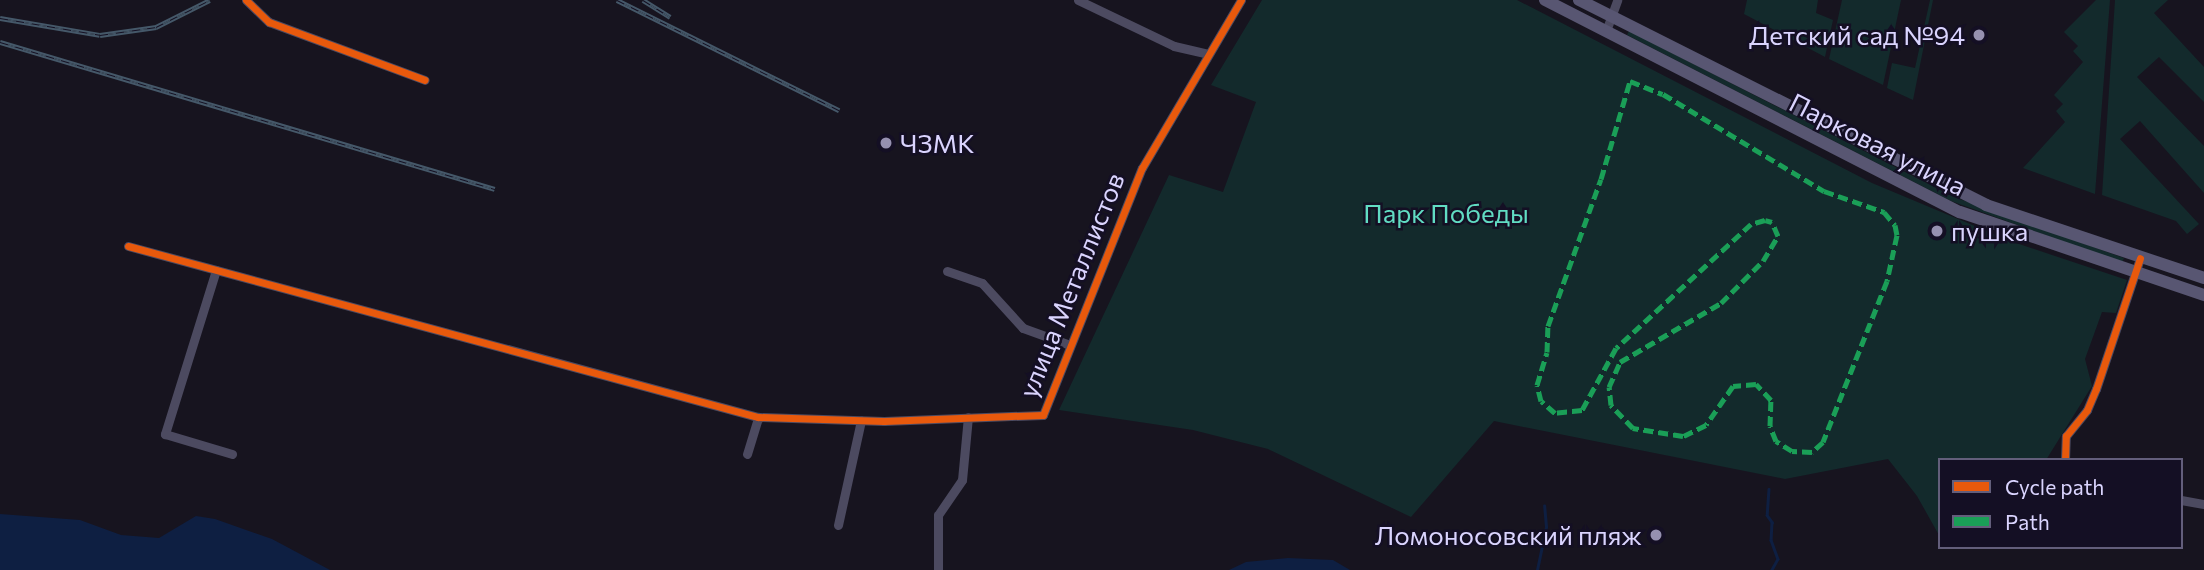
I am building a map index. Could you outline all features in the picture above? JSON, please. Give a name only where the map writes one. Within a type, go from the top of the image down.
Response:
[{"type":"main road","name":"Парковая улица","points":[[1545,0],[1960,212],[2135,274],[2204,295]]},
{"type":"main road","name":"Парковая улица","points":[[1579,0],[1986,205],[2204,278]]},
{"type":"street","points":[[246,0],[269,22],[425,80]]},
{"type":"street","points":[[1078,0],[1174,46],[1208,54]]},
{"type":"street","name":"улица Металлистов","points":[[128,246],[758,417],[861,421],[1043,415],[1142,168],[1241,0]]},
{"type":"street","points":[[1606,31],[1618,0]]},
{"type":"street","points":[[2065,458],[2066,436],[2087,410],[2096,389],[2140,258]]},
{"type":"street","points":[[216,270],[164,434],[232,454]]},
{"type":"street","points":[[947,271],[982,283],[1023,328],[1070,345]]},
{"type":"street","points":[[747,454],[758,417]]},
{"type":"street","points":[[938,570],[938,515],[962,480],[968,417]]},
{"type":"street","points":[[838,524],[861,421]]},
{"type":"street","points":[[2183,500],[2204,504]]},
{"type":"green space","name":"Парк Победы","points":[[1262,0],[1517,0],[1872,183],[2013,242],[2127,280],[2116,313],[2102,312],[2085,359],[2092,386],[2047,458],[1938,458],[1938,533],[1917,496],[1888,459],[1785,479],[1494,421],[1411,517],[1268,449],[1193,430],[1059,410],[1169,175],[1223,192],[1256,102],[1211,85]]},
{"type":"green space","points":[[1747,0],[1818,0],[1816,13],[1833,20],[1825,57],[1744,14]]},
{"type":"green space","points":[[1842,0],[1901,0],[1883,85],[1829,59]]},
{"type":"green space","points":[[1930,0],[1933,0],[1913,100],[1887,88],[1892,63],[1915,68]]},
{"type":"green space","points":[[2096,0],[2110,0],[2095,194],[2023,168],[2065,122],[2056,111],[2063,104],[2054,95],[2083,62],[2073,51],[2078,46],[2064,32]]},
{"type":"green space","points":[[2115,0],[2168,0],[2154,13],[2204,67],[2204,102],[2159,57],[2137,77],[2204,146],[2204,193],[2140,121],[2120,139],[2199,224],[2187,234],[2176,221],[2102,195]]},
{"type":"green space","points":[[1629,31],[1954,197],[2124,258],[2122,263],[1951,201],[1627,35]]},
{"type":"water","points":[[0,514],[80,520],[121,535],[159,538],[196,516],[215,519],[272,539],[330,570],[0,570]]},
{"type":"water","points":[[1288,558],[1333,560],[1350,570],[1229,570],[1246,562]]},
{"type":"waterway","points":[[1769,489],[1767,515],[1772,522],[1771,540],[1778,559],[1772,570]]},
{"type":"waterway","points":[[1537,570],[1546,527],[1544,506]]},
{"type":"railway","points":[[0,18],[100,35],[156,27],[210,0]]},
{"type":"railway","points":[[617,0],[839,110]]},
{"type":"railway","points":[[643,0],[670,17]]},
{"type":"railway","points":[[0,42],[495,189]]},
{"type":"marked path","points":[[1630,81],[1663,94],[1824,191],[1884,212],[1895,225],[1897,235],[1887,281],[1823,442],[1812,452],[1792,451],[1776,441],[1770,426],[1771,400],[1756,384],[1733,386],[1706,425],[1683,436],[1633,428],[1611,405],[1609,387],[1620,362],[1721,303],[1763,261],[1778,236],[1772,222],[1765,220],[1751,224],[1616,348],[1582,410],[1555,413],[1541,401],[1537,385],[1547,352],[1548,326],[1601,179],[1630,81]]},
{"type":"cycle path","points":[[246,0],[269,22],[425,80]]},
{"type":"cycle path","points":[[128,246],[758,417],[884,421],[1043,415],[1142,168],[1241,0]]},
{"type":"cycle path","points":[[2065,458],[2066,436],[2087,410],[2096,389],[2140,258]]},
{"type":"place","name":"Детский сад №94","points":[[1979,35]]},
{"type":"place","name":"ЧЗМК","points":[[886,143]]},
{"type":"place","name":"пушка","points":[[1937,231]]},
{"type":"place","name":"Ломоносовский пляж","points":[[1656,535]]}]
